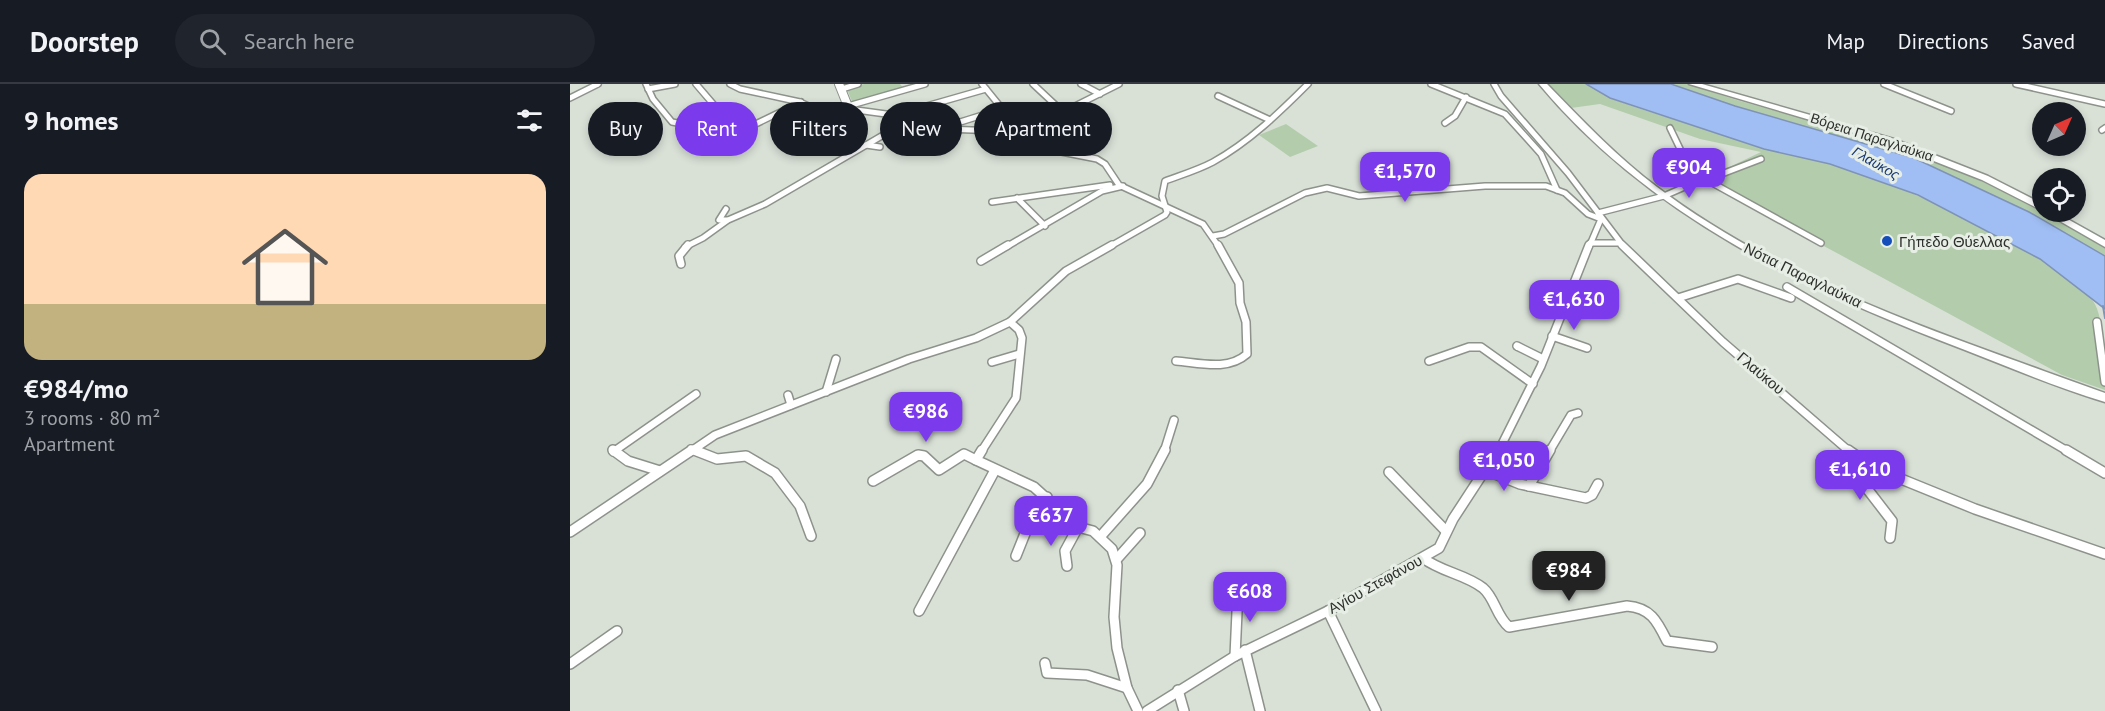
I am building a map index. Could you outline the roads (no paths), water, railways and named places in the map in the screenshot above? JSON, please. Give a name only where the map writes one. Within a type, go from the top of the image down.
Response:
[{"type":"main road","name":"Νότια Παραγλαύκια","points":[[1543,84],[1610,152],[1664,196],[1747,248],[1839,294],[2105,398]]},
{"type":"main road","name":"Βόρεια Παραγλαύκια","points":[[1694,84],[1901,144],[1985,178],[2032,202]]},
{"type":"main road","points":[[2066,222],[2105,244]]},
{"type":"street","points":[[570,98],[598,84]]},
{"type":"street","points":[[675,84],[647,87],[672,122],[675,123]]},
{"type":"street","points":[[696,84],[710,102]]},
{"type":"street","points":[[730,84],[740,89],[802,102]]},
{"type":"street","points":[[847,102],[840,86],[858,84]]},
{"type":"street","points":[[865,102],[905,87],[925,84]]},
{"type":"street","points":[[1033,84],[1052,102]]},
{"type":"street","points":[[1081,84],[1101,94]]},
{"type":"street","points":[[1084,102],[1119,84]]},
{"type":"street","points":[[572,528],[691,449],[718,434],[909,359],[976,338],[1010,322],[1069,269],[1167,213],[1164,207],[1162,187],[1164,182],[1222,158],[1270,120],[1308,84]]},
{"type":"street","points":[[1431,84],[1501,111],[1511,119],[1541,154],[1557,190]]},
{"type":"street","name":"Γλαύκου","points":[[1494,84],[1501,96],[1568,174],[1620,243],[1723,342],[1868,465],[1992,516],[2105,555]]},
{"type":"street","points":[[1884,84],[1950,111]]},
{"type":"street","points":[[2016,84],[2105,104]]},
{"type":"street","points":[[2054,93],[2055,85]]},
{"type":"street","points":[[936,102],[984,87],[996,102]]},
{"type":"street","points":[[1218,96],[1270,120]]},
{"type":"street","points":[[1445,123],[1455,116],[1466,98]]},
{"type":"street","points":[[1670,128],[1696,182]]},
{"type":"street","points":[[868,145],[880,147]]},
{"type":"street","points":[[681,264],[679,256],[684,247],[703,238],[728,220],[765,204],[847,156]]},
{"type":"street","points":[[1079,156],[1099,160],[1105,164],[1120,185],[1201,222],[1214,236],[1239,283],[1240,303],[1246,322],[1247,354],[1240,361],[1227,364],[1176,361]]},
{"type":"street","points":[[1214,236],[1224,234],[1260,214],[1321,188],[1338,189],[1356,196],[1485,186],[1546,186],[1567,195],[1591,216],[1599,216],[1664,196],[1761,159]]},
{"type":"street","points":[[1707,180],[1821,243]]},
{"type":"street","points":[[992,202],[1120,185]]},
{"type":"street","points":[[981,261],[1105,190],[1120,185]]},
{"type":"street","points":[[1069,191],[1083,203]]},
{"type":"street","points":[[1017,198],[1045,226]]},
{"type":"street","points":[[726,209],[719,220],[728,220]]},
{"type":"street","name":"Αγίου Στεφάνου","points":[[1147,711],[1245,650],[1328,611],[1342,600],[1439,548],[1445,530],[1510,430],[1533,384],[1599,216]]},
{"type":"street","points":[[1590,243],[1620,243]]},
{"type":"street","points":[[1678,298],[1738,279],[1791,298]]},
{"type":"street","points":[[1040,280],[1049,285]]},
{"type":"street","points":[[1787,287],[2105,473]]},
{"type":"street","points":[[976,460],[1015,403],[1021,335],[1010,322]]},
{"type":"street","points":[[2097,322],[2105,382]]},
{"type":"street","points":[[1552,336],[1587,348]]},
{"type":"street","points":[[1429,361],[1469,347],[1481,346],[1533,384]]},
{"type":"street","points":[[1517,346],[1543,359]]},
{"type":"street","points":[[993,362],[1019,354]]},
{"type":"street","points":[[826,392],[836,359]]},
{"type":"street","points":[[660,471],[628,461],[613,451],[696,394]]},
{"type":"street","points":[[788,395],[791,405]]},
{"type":"street","points":[[1529,486],[1571,415],[1578,413]]},
{"type":"street","points":[[1100,537],[1131,506],[1154,476],[1167,450],[1174,420]]},
{"type":"street","points":[[691,449],[717,459],[746,456],[771,470],[800,506],[811,536]]},
{"type":"street","points":[[873,481],[918,455],[924,456],[939,470],[962,454],[1034,487],[1078,527],[1100,537],[1112,549],[1116,560],[1114,631],[1127,688],[1138,711]]},
{"type":"street","points":[[1868,465],[1865,486],[1892,521],[1890,538]]},
{"type":"street","points":[[920,611],[984,486],[995,470]]},
{"type":"street","points":[[1485,470],[1529,486],[1586,498],[1592,495],[1598,484]]},
{"type":"street","points":[[1389,472],[1445,530]]},
{"type":"street","points":[[1016,556],[1032,516],[1047,497]]},
{"type":"street","points":[[1067,566],[1064,560],[1065,549],[1076,537],[1078,527]]},
{"type":"street","points":[[1116,560],[1140,533]]},
{"type":"street","points":[[1423,558],[1454,576],[1484,588],[1503,622],[1509,627],[1632,605],[1655,616],[1667,641],[1712,647]]},
{"type":"street","points":[[1235,656],[1238,590]]},
{"type":"street","points":[[1328,611],[1376,711]]},
{"type":"street","points":[[570,664],[617,631]]},
{"type":"street","points":[[1245,650],[1260,711]]},
{"type":"street","points":[[1045,663],[1047,673],[1095,677],[1123,689],[1127,688]]},
{"type":"street","points":[[1178,690],[1184,711]]},
{"type":"water","name":"Γλαύκος","points":[[1586,84],[1671,84],[1735,106],[1914,158],[2029,212],[2032,214],[2032,222],[2046,222],[2105,256],[2105,309],[2040,259],[1918,195],[1830,164],[1764,149],[1610,98]]},
{"type":"waterway","points":[[2103,306],[2105,318]]},
{"type":"place","name":"Γήπεδο Θύελλας","points":[[1887,241]]}]
